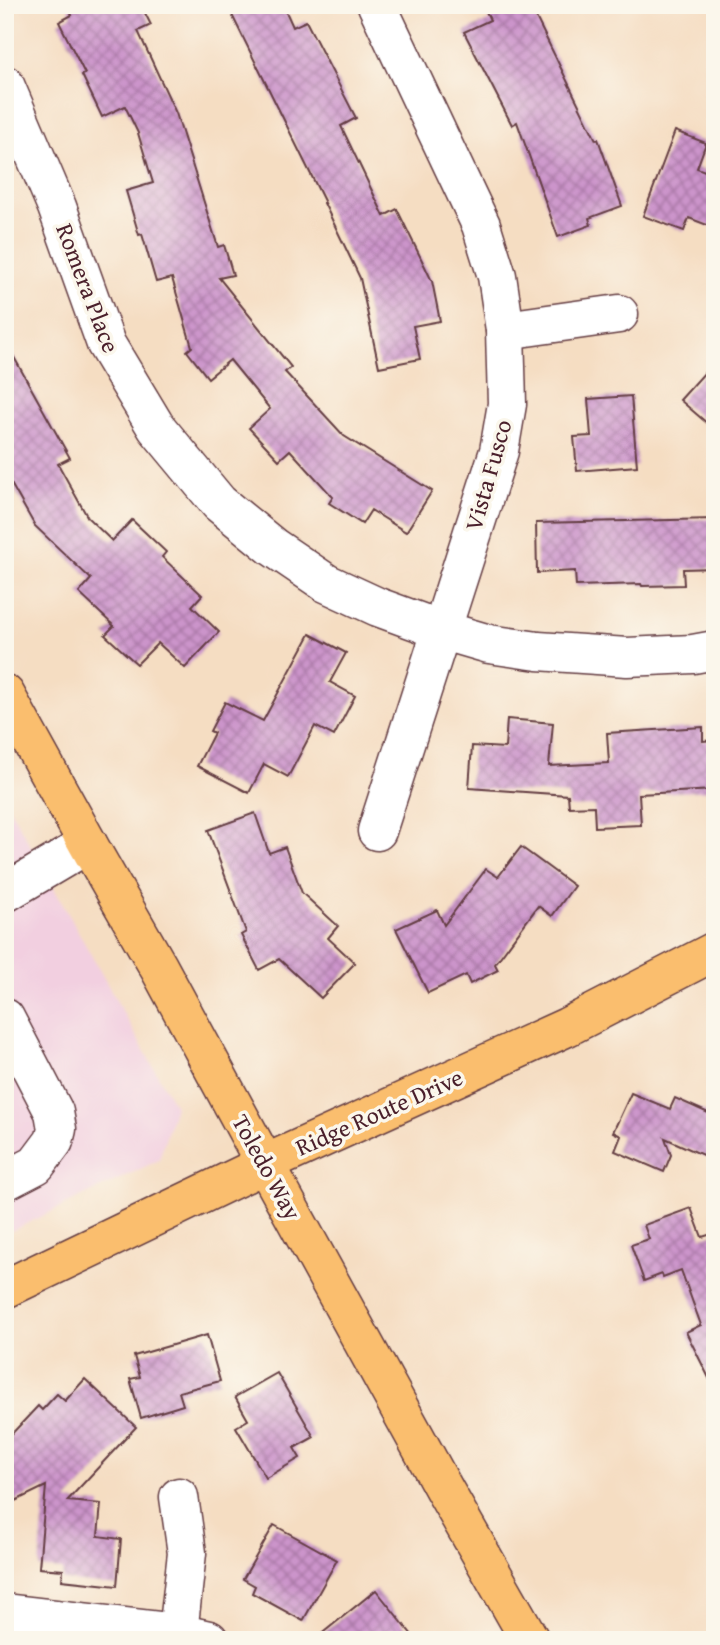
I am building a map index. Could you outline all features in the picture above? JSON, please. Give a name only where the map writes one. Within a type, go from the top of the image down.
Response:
[{"type":"main road","name":"Toledo Way","points":[[5,694],[530,1640]]},
{"type":"main road","name":"Ridge Route Drive","points":[[5,1289],[265,1164],[567,1027],[715,951]]},
{"type":"street","name":"Vista Fusco","points":[[377,5],[481,225],[497,276],[505,330],[507,404],[499,451],[377,831]]},
{"type":"street","name":"Romera Place","points":[[5,85],[57,207],[106,344],[156,427],[219,503],[273,547],[326,583],[378,607],[489,644],[538,652],[628,657],[715,650]]},
{"type":"street","points":[[505,330],[619,314]]},
{"type":"street","points":[[5,893],[88,844]]},
{"type":"street","points":[[5,1018],[54,1112],[57,1129],[54,1141],[36,1165],[5,1181]]},
{"type":"street","points":[[5,1614],[193,1636],[187,1553],[179,1497]]},
{"type":"shaded area","points":[[5,800],[175,1106],[159,1160],[5,1234]]},
{"type":"building","points":[[67,5],[141,5],[151,25],[138,31],[176,113],[218,247],[224,245],[233,275],[219,278],[291,367],[285,372],[344,436],[432,491],[406,532],[371,510],[362,524],[329,503],[333,497],[290,450],[279,460],[249,428],[270,409],[230,360],[208,378],[187,351],[192,347],[172,278],[156,282],[126,191],[153,183],[138,133],[125,106],[102,117],[82,75],[85,74],[59,22],[72,15]]},
{"type":"building","points":[[253,5],[283,5],[293,27],[306,21],[356,118],[341,126],[384,216],[397,209],[432,281],[440,321],[413,326],[420,359],[379,367],[360,278],[232,15]]},
{"type":"building","points":[[483,5],[530,5],[596,140],[598,139],[622,206],[589,218],[591,225],[558,237],[517,122],[512,125],[464,32],[490,20]]},
{"type":"building","points":[[675,131],[706,143],[697,168],[715,175],[715,228],[689,218],[684,231],[643,216]]},
{"type":"building","points":[[5,341],[70,458],[58,464],[88,518],[112,541],[132,520],[166,552],[162,557],[202,595],[192,606],[219,632],[185,668],[158,643],[137,664],[105,635],[114,626],[79,593],[91,579],[35,526],[5,473]]},
{"type":"building","points":[[715,361],[715,430],[680,400]]},
{"type":"building","points":[[631,396],[637,466],[577,471],[574,437],[591,436],[588,399]]},
{"type":"building","points":[[715,519],[715,568],[683,569],[684,585],[576,586],[575,571],[537,573],[536,523]]},
{"type":"building","points":[[310,634],[346,653],[330,682],[355,696],[334,736],[315,726],[288,777],[264,764],[249,793],[197,766],[214,733],[210,731],[225,702],[263,721]]},
{"type":"building","points":[[507,719],[553,723],[549,766],[609,763],[607,733],[703,727],[703,741],[715,740],[715,790],[639,794],[641,825],[595,827],[594,806],[569,807],[568,795],[469,788],[472,746],[505,748]]},
{"type":"building","points":[[255,813],[269,853],[285,847],[302,893],[338,926],[328,938],[355,963],[321,998],[279,959],[259,970],[241,935],[246,932],[208,830]]},
{"type":"building","points":[[521,847],[574,886],[552,916],[538,906],[495,964],[498,970],[470,984],[466,975],[428,993],[396,929],[437,910],[444,925],[486,869],[498,877]]},
{"type":"building","points":[[631,1093],[670,1109],[675,1098],[715,1116],[715,1140],[707,1157],[665,1138],[671,1155],[664,1172],[615,1151],[621,1136],[613,1132]]},
{"type":"building","points":[[691,1208],[702,1237],[715,1233],[715,1390],[686,1332],[701,1325],[681,1270],[644,1281],[631,1245],[649,1239],[644,1225]]},
{"type":"building","points":[[207,1335],[220,1381],[179,1392],[183,1405],[141,1418],[130,1379],[140,1377],[134,1356]]},
{"type":"building","points":[[277,1373],[314,1437],[294,1448],[300,1458],[266,1478],[236,1427],[248,1420],[235,1397]]},
{"type":"building","points":[[85,1379],[136,1427],[67,1501],[101,1504],[98,1536],[121,1539],[117,1586],[62,1580],[63,1570],[39,1568],[46,1486],[5,1506],[5,1441],[38,1406],[42,1410],[57,1394],[65,1401]]},
{"type":"building","points":[[274,1525],[337,1560],[303,1621],[252,1593],[255,1586],[243,1579]]},
{"type":"building","points":[[376,1590],[416,1640],[314,1640]]}]
